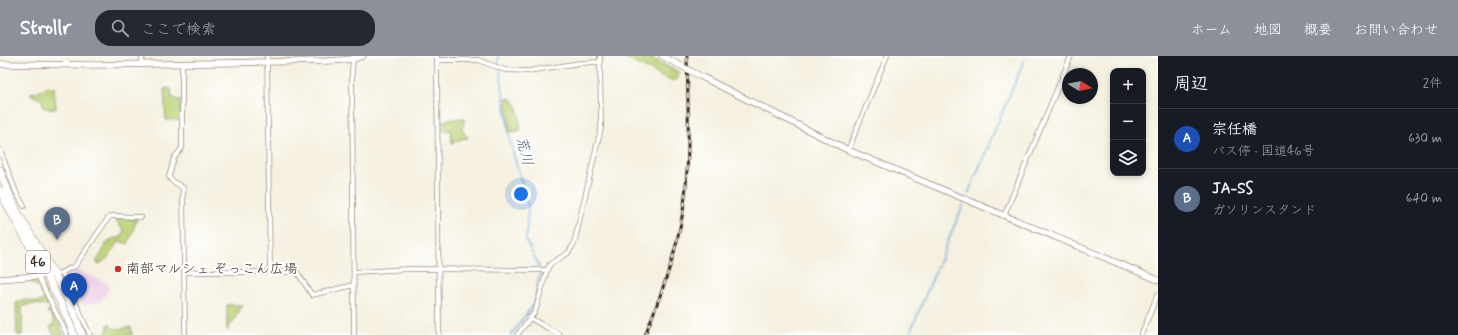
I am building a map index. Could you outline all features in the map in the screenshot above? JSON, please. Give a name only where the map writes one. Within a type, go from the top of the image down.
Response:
[{"type":"highway","name":"46","points":[[0,170],[17,211],[59,274],[82,335]]},
{"type":"highway","name":"46","points":[[0,190],[21,233],[47,275],[74,335]]},
{"type":"street","points":[[141,64],[143,56]]},
{"type":"street","points":[[0,64],[182,64],[267,59],[328,61],[363,56]]},
{"type":"street","points":[[354,272],[439,269],[542,270],[568,253],[574,244],[601,128],[600,56]]},
{"type":"street","points":[[662,56],[848,150],[1158,280]]},
{"type":"street","points":[[848,150],[887,56]]},
{"type":"street","points":[[1004,216],[1071,56]]},
{"type":"street","points":[[354,57],[352,80],[354,335]]},
{"type":"street","points":[[439,335],[437,58],[478,60],[501,69],[528,71],[580,63],[600,62]]},
{"type":"street","points":[[267,59],[270,272]]},
{"type":"street","points":[[182,64],[182,148],[174,158],[169,177],[183,188],[185,335]]},
{"type":"street","points":[[0,150],[16,192],[24,206]]},
{"type":"street","points":[[0,279],[59,274],[75,266],[110,217],[141,217]]},
{"type":"street","points":[[517,335],[535,312],[542,270]]},
{"type":"street","points":[[184,272],[298,272],[312,295],[354,285]]},
{"type":"street","points":[[59,274],[90,335]]},
{"type":"street","points":[[38,276],[67,335]]},
{"type":"street","points":[[1141,335],[1158,294]]},
{"type":"street","points":[[530,318],[560,335]]},
{"type":"shaded area","points":[[76,270],[110,284],[107,293],[100,302],[82,305],[74,285],[74,274],[72,272]]},
{"type":"green space","points":[[618,56],[647,56],[680,73],[675,81],[659,76],[653,71]]},
{"type":"green space","points":[[49,86],[54,87],[56,109],[44,108],[42,100],[31,95],[32,92],[36,93]]},
{"type":"green space","points":[[164,89],[171,89],[172,98],[180,100],[180,120],[166,120]]},
{"type":"green space","points":[[506,98],[512,99],[518,108],[521,131],[510,132]]},
{"type":"green space","points":[[465,118],[462,130],[468,138],[452,143],[451,130],[439,131],[439,121]]},
{"type":"green space","points":[[114,218],[137,219],[128,244],[119,241],[108,257],[99,264],[97,261],[108,242],[111,239],[121,238],[124,231]]},
{"type":"green space","points":[[29,281],[37,281],[40,283],[50,302],[47,306],[34,304],[22,306],[22,335],[17,335],[16,303],[26,300],[38,302],[44,300],[43,292]]},
{"type":"green space","points":[[227,305],[243,305],[227,331]]},
{"type":"green space","points":[[51,308],[64,335],[54,335],[50,327],[54,324],[52,317],[47,312]]},
{"type":"green space","points":[[108,324],[110,324],[112,328],[121,329],[131,327],[132,335],[103,335],[108,331]]},
{"type":"waterway","name":"荒川","points":[[498,56],[499,66]]},
{"type":"waterway","points":[[968,194],[1024,61]]},
{"type":"waterway","name":"荒川","points":[[500,70],[510,142],[528,206],[526,241],[538,264],[540,273],[534,304],[511,335]]},
{"type":"waterway","points":[[909,335],[963,205]]},
{"type":"railway","points":[[645,335],[670,267],[683,214],[687,178],[688,143],[687,56]]},
{"type":"place","name":"JA-SS","points":[[57,240]]},
{"type":"place","name":"南部マルシェ ぞっこん広場","points":[[118,269]]},
{"type":"place","name":"宗任橋","points":[[74,306]]}]
